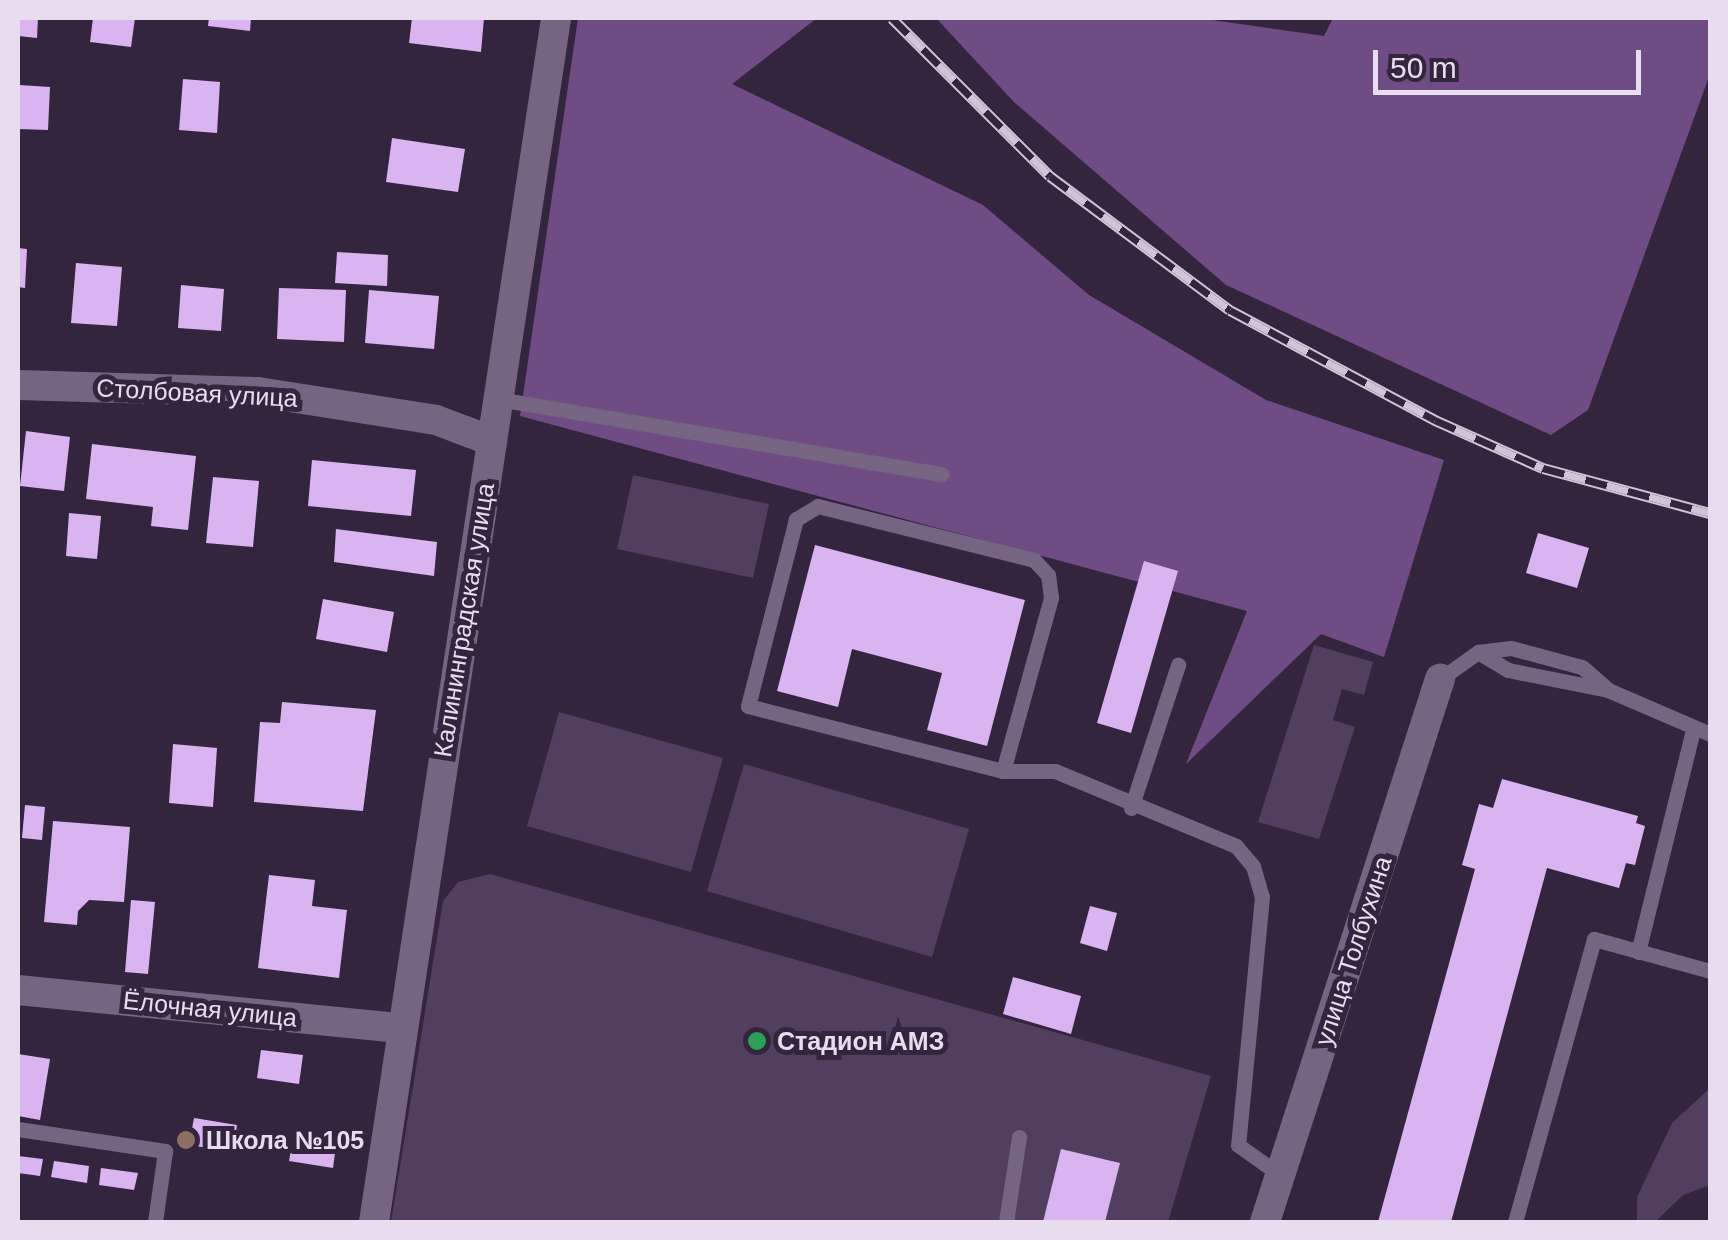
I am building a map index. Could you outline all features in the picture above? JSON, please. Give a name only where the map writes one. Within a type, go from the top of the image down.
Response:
[{"type":"street","name":"Калининградская улица","points":[[374,1222],[556,18]]},
{"type":"street","name":"Столбовая улица","points":[[18,385],[258,392],[436,420],[492,441]]},
{"type":"street","name":"улица Толбухина","points":[[1265,1222],[1440,679]]},
{"type":"street","name":"Ёлочная улица","points":[[18,990],[402,1028]]},
{"type":"lane","points":[[498,399],[942,474]]},
{"type":"lane","points":[[1003,771],[1052,598],[1048,575],[1034,560],[818,506],[796,519],[748,706],[1003,771],[1055,771],[1132,808],[1236,846],[1253,866],[1262,897],[1238,1145],[1280,1175]]},
{"type":"lane","points":[[1440,679],[1478,652],[1508,670],[1608,690],[1693,730],[1710,734]]},
{"type":"lane","points":[[1132,808],[1178,665]]},
{"type":"lane","points":[[1638,952],[1693,730]]},
{"type":"lane","points":[[1515,1222],[1594,939],[1710,972]]},
{"type":"lane","points":[[18,1129],[165,1151],[155,1222]]},
{"type":"lane","points":[[1006,1222],[1020,1137]]},
{"type":"shaded area","points":[[578,18],[817,18],[732,84],[983,205],[1089,295],[1266,400],[1444,460],[1384,657],[1321,634],[1186,764],[1247,611],[520,416]]},
{"type":"shaded area","points":[[936,18],[1198,18],[1324,36],[1333,18],[1710,18],[1710,74],[1588,410],[1551,435],[1226,285],[1014,102]]},
{"type":"shaded area","points":[[633,475],[769,504],[753,578],[617,549]]},
{"type":"shaded area","points":[[1314,645],[1373,662],[1364,695],[1342,689],[1333,720],[1355,727],[1319,839],[1258,822]]},
{"type":"shaded area","points":[[559,712],[723,758],[691,872],[527,826]]},
{"type":"shaded area","points":[[744,764],[969,829],[932,957],[707,891]]},
{"type":"shaded area","name":"Стадион АМЗ","points":[[490,874],[1211,1076],[1168,1222],[391,1222],[443,901],[458,882]]},
{"type":"shaded area","points":[[1710,1088],[1710,1185],[1683,1195],[1655,1222],[1637,1222],[1637,1197],[1672,1123]]},
{"type":"building","points":[[18,18],[38,18],[37,38],[18,36]]},
{"type":"building","points":[[93,18],[135,18],[131,47],[90,42]]},
{"type":"building","points":[[209,18],[251,18],[250,31],[208,26]]},
{"type":"building","points":[[412,18],[484,18],[481,52],[409,43]]},
{"type":"building","points":[[183,79],[220,82],[217,133],[179,130]]},
{"type":"building","points":[[19,85],[50,87],[48,130],[18,129]]},
{"type":"building","points":[[392,138],[465,149],[458,192],[386,182]]},
{"type":"building","points":[[18,248],[27,249],[25,288],[18,287]]},
{"type":"building","points":[[337,252],[388,255],[387,286],[335,283]]},
{"type":"building","points":[[76,263],[122,267],[117,326],[71,323]]},
{"type":"building","points":[[181,285],[224,289],[221,331],[178,328]]},
{"type":"building","points":[[279,288],[346,290],[344,342],[277,339]]},
{"type":"building","points":[[369,290],[439,296],[434,349],[365,343]]},
{"type":"building","points":[[26,431],[70,437],[64,491],[20,486]]},
{"type":"building","points":[[92,444],[196,456],[188,530],[151,526],[153,507],[86,499]]},
{"type":"building","points":[[312,460],[416,470],[411,516],[308,506]]},
{"type":"building","points":[[213,477],[259,481],[253,547],[206,543]]},
{"type":"building","points":[[69,513],[101,516],[97,559],[66,556]]},
{"type":"building","points":[[336,529],[437,542],[434,576],[334,562]]},
{"type":"building","points":[[1538,533],[1589,548],[1577,588],[1526,573]]},
{"type":"building","points":[[815,545],[1025,600],[987,746],[927,730],[942,673],[852,649],[838,707],[777,691]]},
{"type":"building","points":[[1144,561],[1178,571],[1131,733],[1097,723]]},
{"type":"building","points":[[323,599],[394,612],[387,652],[316,639]]},
{"type":"building","points":[[282,702],[376,710],[363,811],[254,802],[260,722],[280,723]]},
{"type":"building","points":[[173,744],[217,748],[213,807],[169,803]]},
{"type":"building","points":[[1502,779],[1638,816],[1636,823],[1645,826],[1635,865],[1626,863],[1619,888],[1547,868],[1451,1222],[1378,1222],[1475,869],[1462,865],[1479,804],[1493,808]]},
{"type":"building","points":[[25,805],[45,807],[42,840],[22,838]]},
{"type":"building","points":[[53,821],[130,827],[124,902],[89,900],[78,911],[77,925],[44,922]]},
{"type":"building","points":[[269,875],[315,880],[312,906],[347,910],[339,978],[258,968]]},
{"type":"building","points":[[131,900],[155,902],[148,974],[125,972]]},
{"type":"building","points":[[1090,906],[1117,913],[1107,951],[1080,943]]},
{"type":"building","points":[[1013,977],[1081,996],[1071,1034],[1003,1014]]},
{"type":"building","points":[[261,1050],[303,1055],[299,1084],[257,1078]]},
{"type":"building","points":[[18,1054],[50,1059],[40,1120],[18,1116]]},
{"type":"building","points":[[194,1118],[237,1125],[233,1152],[189,1145]]},
{"type":"building","points":[[294,1133],[337,1139],[333,1168],[289,1161]]},
{"type":"building","points":[[1061,1149],[1120,1163],[1105,1222],[1043,1222]]},
{"type":"building","points":[[18,1156],[43,1159],[40,1176],[18,1173]]},
{"type":"building","points":[[54,1161],[89,1166],[87,1183],[51,1177]]},
{"type":"building","points":[[101,1168],[138,1173],[134,1190],[99,1185]]},
{"type":"railway","points":[[892,18],[1050,176],[1230,310],[1435,420],[1543,468],[1710,513]]},
{"type":"place","name":"Стадион АМЗ","points":[[757,1041]]},
{"type":"place","name":"Школа №105","points":[[186,1140]]}]
